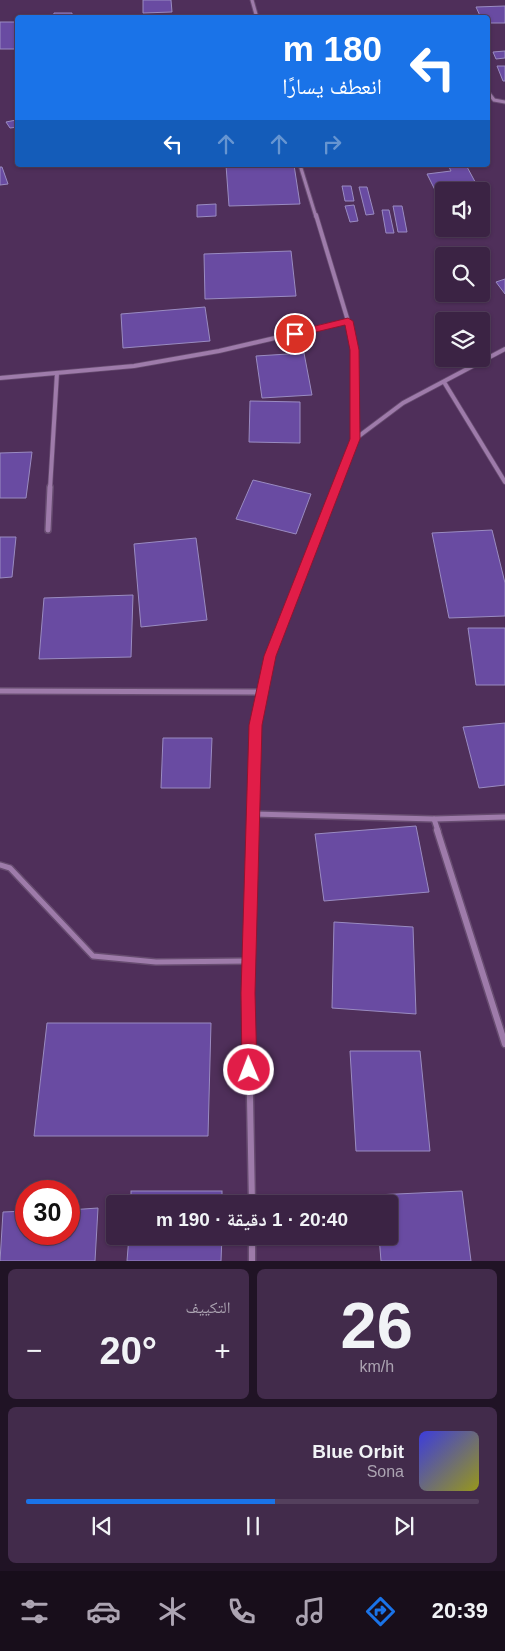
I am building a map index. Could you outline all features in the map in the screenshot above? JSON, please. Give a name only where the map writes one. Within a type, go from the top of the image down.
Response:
[{"type":"street","points":[[252,0],[256,15]]},
{"type":"street","points":[[490,95],[494,100],[505,102]]},
{"type":"street","points":[[252,1195],[248,993],[256,725],[270,656],[355,439],[354,350],[348,321],[301,167]]},
{"type":"street","points":[[0,378],[134,366],[219,351],[348,321]]},
{"type":"street","points":[[355,439],[403,403],[505,349]]},
{"type":"street","points":[[48,530],[57,373]]},
{"type":"street","points":[[444,382],[505,482]]},
{"type":"street","points":[[0,691],[262,692]]},
{"type":"street","points":[[253,814],[434,819],[505,817]]},
{"type":"street","points":[[434,819],[505,1044]]},
{"type":"street","points":[[252,1245],[252,1261]]},
{"type":"lane","points":[[0,865],[10,868],[93,956],[156,962],[250,961]]},
{"type":"building","points":[[143,0],[171,0],[172,12],[143,13]]},
{"type":"building","points":[[505,6],[505,23],[490,23],[490,15],[480,15],[476,7]]},
{"type":"building","points":[[54,13],[72,13],[72,15],[54,15]]},
{"type":"building","points":[[0,22],[15,22],[15,49],[0,49]]},
{"type":"building","points":[[505,51],[505,58],[496,59],[493,52]]},
{"type":"building","points":[[497,66],[505,66],[505,81],[503,81]]},
{"type":"building","points":[[15,120],[15,127],[10,128],[6,122]]},
{"type":"building","points":[[0,167],[2,167],[8,184],[0,185]]},
{"type":"building","points":[[226,167],[294,167],[300,204],[229,206]]},
{"type":"building","points":[[449,167],[467,167],[475,182],[435,182],[435,190],[427,174],[451,171]]},
{"type":"building","points":[[342,186],[351,186],[354,201],[345,201]]},
{"type":"building","points":[[359,187],[367,187],[374,214],[366,215]]},
{"type":"building","points":[[216,204],[216,216],[197,217],[197,205]]},
{"type":"building","points":[[354,205],[358,221],[350,222],[345,206]]},
{"type":"building","points":[[393,206],[402,206],[407,232],[398,232]]},
{"type":"building","points":[[382,210],[389,210],[394,233],[386,233]]},
{"type":"building","points":[[291,251],[296,296],[205,299],[204,254]]},
{"type":"building","points":[[505,279],[505,294],[496,282]]},
{"type":"building","points":[[205,307],[210,341],[123,348],[121,314]]},
{"type":"building","points":[[304,353],[312,395],[262,398],[256,356]]},
{"type":"building","points":[[250,401],[300,402],[300,443],[249,442]]},
{"type":"building","points":[[32,452],[26,498],[0,498],[0,453]]},
{"type":"building","points":[[253,480],[311,494],[296,534],[236,519]]},
{"type":"building","points":[[492,530],[505,583],[505,616],[449,618],[432,533]]},
{"type":"building","points":[[0,537],[16,537],[12,577],[0,578]]},
{"type":"building","points":[[196,538],[207,620],[141,627],[134,544]]},
{"type":"building","points":[[133,595],[131,657],[39,659],[44,598]]},
{"type":"building","points":[[468,628],[505,628],[505,685],[476,685]]},
{"type":"building","points":[[505,723],[505,785],[479,788],[463,727]]},
{"type":"building","points":[[163,738],[212,738],[210,788],[161,788]]},
{"type":"building","points":[[416,826],[429,892],[324,901],[315,834]]},
{"type":"building","points":[[334,922],[413,927],[416,1014],[332,1008]]},
{"type":"building","points":[[47,1023],[211,1023],[208,1136],[34,1136]]},
{"type":"building","points":[[350,1051],[420,1051],[430,1151],[356,1151]]},
{"type":"building","points":[[131,1191],[222,1191],[222,1195],[131,1195]]},
{"type":"building","points":[[462,1191],[471,1261],[381,1261],[380,1245],[398,1245],[398,1195],[375,1195]]},
{"type":"building","points":[[98,1208],[95,1261],[0,1261],[3,1212],[15,1211],[15,1245],[80,1245],[80,1209]]},
{"type":"building","points":[[128,1245],[222,1245],[221,1261],[127,1261]]},
{"type":"route","points":[[249,1070],[248,993],[256,725],[270,656],[355,439],[354,350],[348,321],[295,334]]}]
